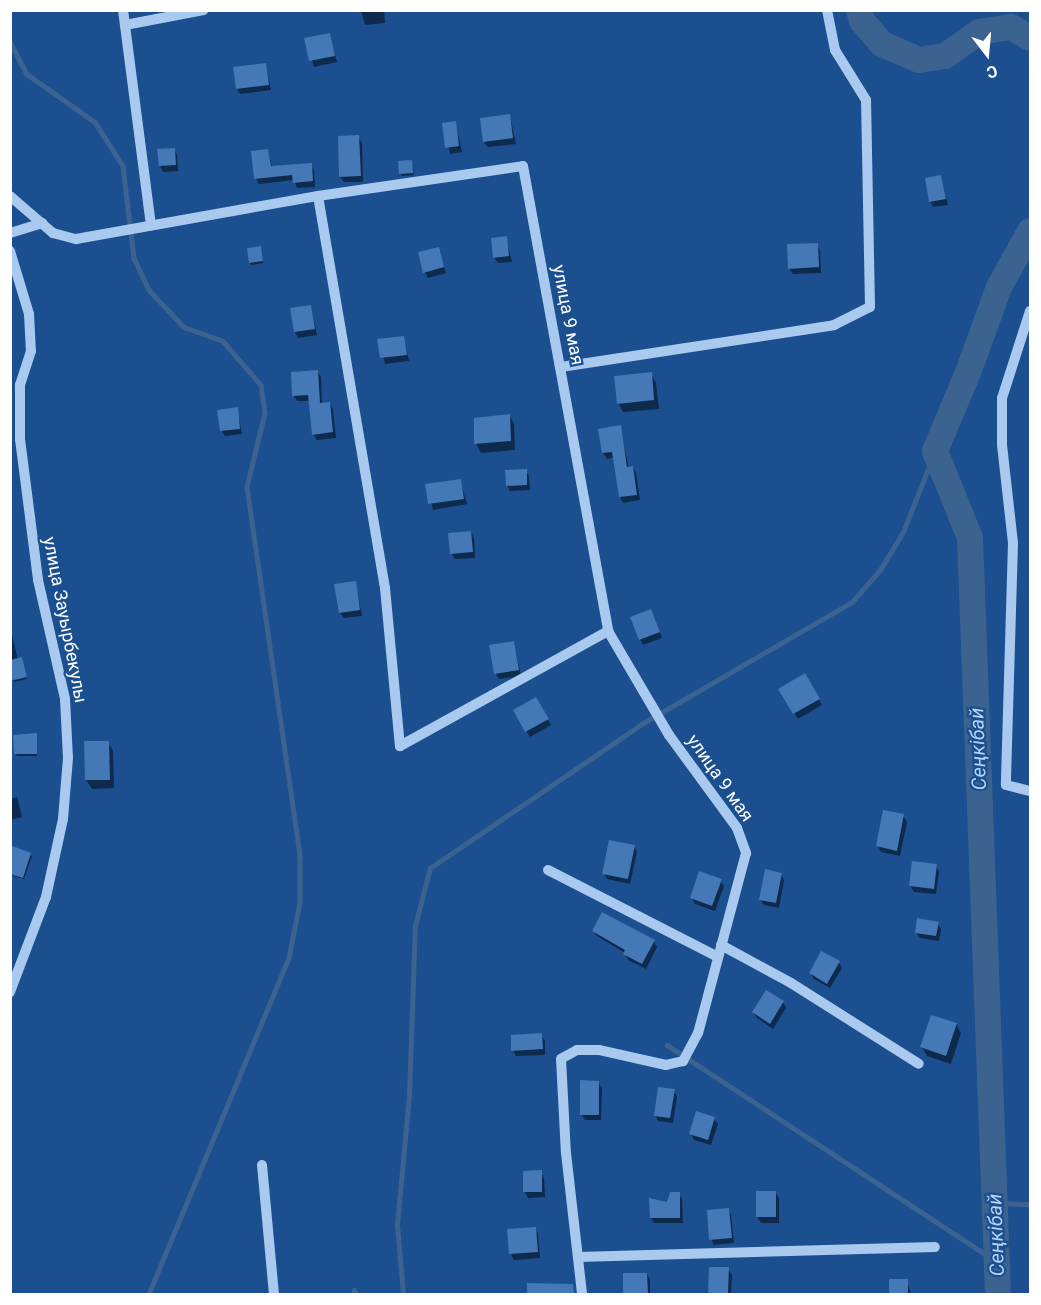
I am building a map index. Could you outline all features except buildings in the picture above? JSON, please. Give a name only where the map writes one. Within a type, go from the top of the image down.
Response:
[{"type":"street","points":[[123,10],[151,225]]},
{"type":"street","points":[[125,25],[204,10]]},
{"type":"street","points":[[561,367],[834,325],[870,307],[866,100],[835,50],[827,10]]},
{"type":"street","name":"улица 9 мая","points":[[318,196],[523,166],[608,631],[669,735],[737,828],[746,852],[698,1033],[683,1061],[666,1065],[599,1050],[577,1050],[561,1059],[566,1153],[582,1294]]},
{"type":"street","points":[[10,196],[53,233],[76,239],[318,196],[385,588],[400,746],[608,631]]},
{"type":"street","points":[[10,233],[42,223]]},
{"type":"street","name":"улица Зауырбекулы","points":[[10,251],[28,314],[31,351],[20,385],[20,439],[38,580],[65,699],[68,758],[63,819],[46,897],[10,992]]},
{"type":"street","points":[[1030,311],[1002,398],[1002,445],[1013,543],[1006,785],[1030,790]]},
{"type":"street","points":[[548,870],[718,957]]},
{"type":"street","points":[[721,945],[791,983],[919,1064]]},
{"type":"street","points":[[262,1165],[274,1294]]},
{"type":"street","points":[[578,1257],[935,1247]]},
{"type":"waterway","name":"Сеңкібай","points":[[859,10],[862,21],[882,44],[919,60],[945,56],[979,32],[1011,27],[1030,38]]},
{"type":"waterway","points":[[10,41],[27,74],[95,122],[123,166],[134,258],[149,290],[184,327],[223,341],[261,385],[265,413],[247,487],[300,856],[300,902],[289,958],[149,1294]]},
{"type":"waterway","name":"Сеңкібай","points":[[998,1294],[970,538],[935,451],[969,370],[999,287],[1030,231]]},
{"type":"waterway","points":[[403,1294],[397,1225],[409,1095],[415,926],[430,868],[645,722],[852,602],[880,570],[903,532],[935,451]]},
{"type":"waterway","points":[[667,1045],[996,1261]]},
{"type":"waterway","points":[[994,1203],[1030,1204]]},
{"type":"waterway","points":[[354,1290],[357,1294]]}]
